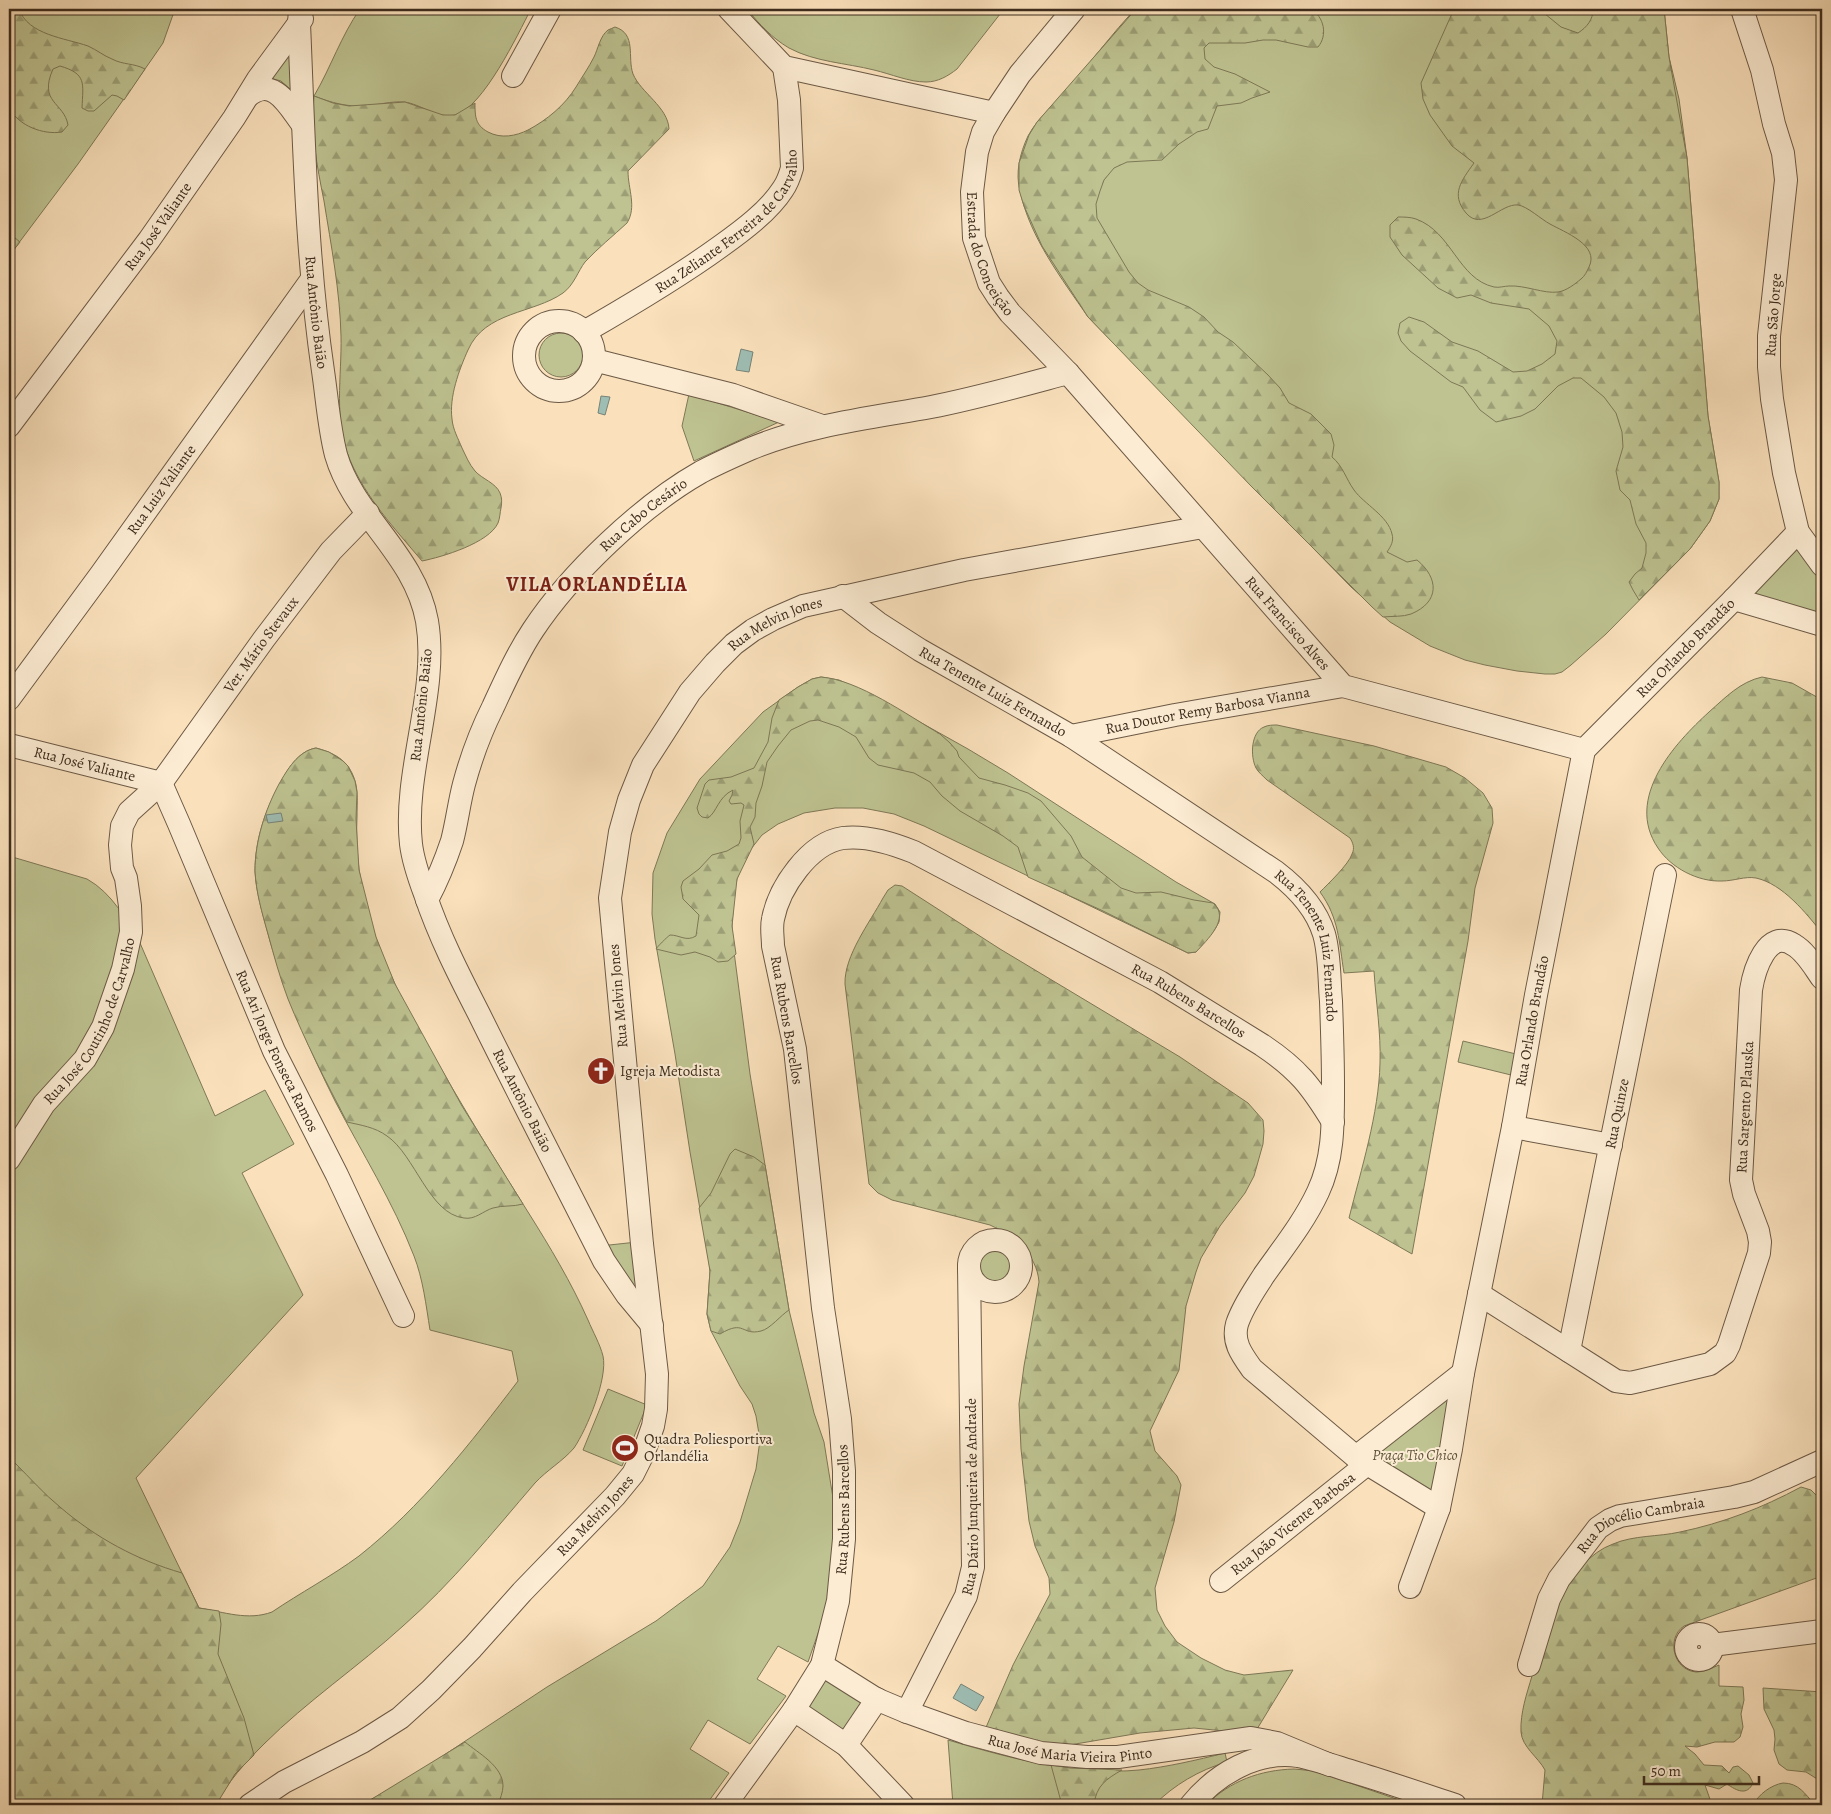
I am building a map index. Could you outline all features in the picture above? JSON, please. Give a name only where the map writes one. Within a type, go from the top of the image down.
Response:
[{"type":"street","points":[[513,76],[550,9]]},
{"type":"street","points":[[729,9],[784,67],[994,113],[1020,74],[1074,9]]},
{"type":"street","name":"Rua São Jorge","points":[[1742,9],[1762,70],[1774,124],[1783,153],[1786,180],[1769,336],[1769,367],[1784,473],[1798,532]]},
{"type":"street","name":"Rua José Valiante","points":[[9,426],[149,240],[303,13]]},
{"type":"street","name":"Rua Antônio Baião","points":[[303,13],[303,125],[312,279],[319,345],[335,450],[341,471],[350,488],[407,567],[418,588],[427,621],[428,658],[426,690],[413,778],[410,825],[411,848],[427,900],[446,950],[604,1261],[627,1295],[652,1325]]},
{"type":"street","name":"Rua Zeliante Ferreira de Carvalho","points":[[584,332],[689,269],[744,229],[777,198],[789,178],[792,168],[789,100],[784,67]]},
{"type":"street","points":[[248,96],[262,88],[274,92],[285,100],[303,125]]},
{"type":"street","name":"Estrada do Conceição","points":[[994,113],[983,132],[977,152],[972,192],[974,238],[989,283],[998,297],[1010,314],[1068,373]]},
{"type":"street","name":"Rua Luiz Valiante","points":[[9,699],[312,279]]},
{"type":"street","points":[[617,313],[607,333],[608,350],[617,362],[628,368]]},
{"type":"street","points":[[552,322],[574,325],[584,332],[592,345],[594,360],[591,371],[584,381],[575,388],[564,391],[552,390],[541,386],[532,378],[526,368],[524,356],[526,345],[532,334],[552,322]]},
{"type":"street","points":[[594,360],[734,395],[822,426]]},
{"type":"street","name":"Rua Cabo Cesário","points":[[427,900],[443,866],[452,840],[464,784],[474,751],[492,709],[532,632],[554,601],[581,571],[625,528],[701,472],[751,448],[822,426],[934,406],[1068,373]]},
{"type":"street","name":"Rua Francisco Alves","points":[[1068,373],[1343,686]]},
{"type":"street","name":"Ver. Mário Stevaux","points":[[122,868],[121,839],[128,812],[160,783],[264,639],[331,551],[368,513]]},
{"type":"street","name":"Rua Melvin Jones","points":[[250,1805],[284,1782],[362,1742],[400,1718],[431,1690],[472,1648],[522,1592],[615,1496],[633,1474],[644,1452],[653,1426],[657,1390],[610,898],[620,832],[629,800],[643,764],[690,692],[715,662],[734,644],[753,630],[803,606],[964,570],[1203,527]]},
{"type":"street","points":[[1734,599],[1798,532],[1822,566]]},
{"type":"street","name":"Rua Tenente Luiz Fernando","points":[[843,596],[878,623],[920,650],[1071,736],[1276,872],[1294,886],[1308,902],[1324,934],[1328,958],[1333,1040],[1333,1122],[1329,1160],[1318,1191],[1307,1212],[1245,1303],[1237,1325],[1235,1338],[1240,1352],[1252,1369],[1361,1461]]},
{"type":"street","name":"Rua Orlando Brandão","points":[[1410,1587],[1439,1508],[1462,1373],[1480,1294],[1513,1127],[1536,995],[1584,750],[1734,599],[1822,624]]},
{"type":"street","points":[[1343,686],[1584,750]]},
{"type":"street","name":"Rua Doutor Remy Barbosa Vianna","points":[[1071,736],[1175,715],[1343,686]]},
{"type":"street","name":"Rua José Valiante","points":[[9,745],[160,783]]},
{"type":"street","name":"Rua Ari Jorge Fonseca Ramos","points":[[160,783],[274,1052],[337,1175],[403,1316]]},
{"type":"street","name":"Rua Rubens Barcellos","points":[[725,1805],[794,1710],[822,1665],[838,1601],[842,1572],[845,1519],[840,1419],[823,1308],[795,1048],[772,929],[773,919],[782,895],[794,873],[804,861],[831,842],[849,838],[882,841],[914,852],[1160,982],[1262,1045],[1301,1075],[1333,1122]]},
{"type":"street","name":"Rua José Coutinho de Carvalho","points":[[9,1159],[44,1104],[85,1059],[104,1027],[123,969],[131,932],[130,906],[126,878],[122,868]]},
{"type":"street","name":"Rua Quinze","points":[[1569,1352],[1612,1145],[1664,875]]},
{"type":"street","name":"Rua Sargento Plauska","points":[[1480,1294],[1616,1381],[1630,1383],[1710,1364],[1724,1353],[1729,1345],[1759,1253],[1760,1242],[1741,1180],[1752,981],[1763,954],[1768,947],[1774,942],[1782,941],[1790,942],[1802,951],[1822,978]]},
{"type":"street","points":[[1513,1127],[1612,1145]]},
{"type":"street","name":"Rua Dário Junqueira de Andrade","points":[[907,1712],[966,1596],[973,1567],[969,1266]]},
{"type":"street","name":"Rua João Vicente Barbosa","points":[[1221,1581],[1462,1373]]},
{"type":"street","points":[[1361,1461],[1439,1508]]},
{"type":"street","name":"Rua Diocélio Cambraia","points":[[1529,1665],[1549,1599],[1558,1579],[1593,1534],[1604,1524],[1620,1516],[1754,1492],[1822,1461]]},
{"type":"street","points":[[1712,1645],[1822,1631]]},
{"type":"street","name":"Rua José Maria Vieira Pinto","points":[[822,1665],[877,1699],[907,1712],[966,1733],[1041,1753],[1087,1757],[1118,1757],[1252,1738],[1268,1740],[1330,1765]]},
{"type":"street","points":[[846,1745],[877,1699]]},
{"type":"street","points":[[794,1710],[846,1745],[903,1805]]},
{"type":"street","points":[[1236,1739],[1256,1750],[1255,1757],[1259,1760]]},
{"type":"street","points":[[1192,1805],[1217,1780],[1259,1760],[1297,1756],[1455,1805]]},
{"type":"green space","points":[[9,9],[175,9],[163,43],[78,164],[9,256]]},
{"type":"green space","points":[[9,9],[19,9],[30,25],[48,34],[88,46],[116,61],[145,69],[124,100],[112,95],[94,111],[88,111],[82,108],[83,86],[79,76],[75,72],[60,66],[53,69],[48,89],[53,101],[66,117],[68,125],[62,132],[55,133],[32,128],[19,120],[9,108]]},
{"type":"green space","points":[[360,9],[531,9],[509,52],[488,85],[466,109],[455,115],[448,116],[404,102],[352,106],[333,103],[314,96],[347,30]]},
{"type":"green space","points":[[747,9],[1004,9],[957,69],[943,78],[926,82],[913,81],[799,53],[771,35]]},
{"type":"green space","points":[[1135,9],[1664,9],[1669,57],[1679,99],[1687,158],[1708,416],[1719,482],[1719,499],[1710,521],[1690,549],[1606,634],[1562,672],[1545,674],[1517,671],[1465,660],[1430,646],[1390,622],[1351,587],[1088,317],[1058,273],[1031,225],[1020,191],[1018,170],[1023,149],[1028,136],[1037,122],[1072,84]]},
{"type":"green space","points":[[1136,9],[1311,9],[1322,21],[1324,32],[1318,47],[1308,47],[1276,40],[1245,43],[1209,43],[1204,48],[1205,59],[1214,67],[1235,74],[1270,92],[1241,103],[1217,106],[1208,129],[1197,132],[1179,144],[1162,160],[1127,162],[1114,168],[1104,180],[1100,191],[1096,204],[1097,218],[1129,272],[1138,283],[1148,290],[1189,307],[1204,317],[1218,332],[1233,342],[1268,375],[1280,388],[1289,403],[1311,414],[1331,434],[1334,445],[1332,457],[1342,468],[1354,490],[1381,516],[1390,528],[1393,539],[1387,552],[1407,562],[1417,560],[1429,574],[1433,589],[1431,596],[1427,603],[1411,614],[1383,617],[1372,607],[1251,486],[1088,317],[1042,246],[1019,190],[1019,163],[1029,135],[1037,122]]},
{"type":"green space","points":[[1454,9],[1539,9],[1561,27],[1578,33],[1589,23],[1593,9],[1664,9],[1669,57],[1687,158],[1708,416],[1719,482],[1719,499],[1710,521],[1690,549],[1639,600],[1629,582],[1642,568],[1646,553],[1646,543],[1636,524],[1630,500],[1620,490],[1616,471],[1623,447],[1622,432],[1616,413],[1604,397],[1581,378],[1573,378],[1558,386],[1535,409],[1521,416],[1496,422],[1480,410],[1463,387],[1451,382],[1410,351],[1401,341],[1398,333],[1400,323],[1409,317],[1424,322],[1452,342],[1478,351],[1513,372],[1527,371],[1542,364],[1555,354],[1557,341],[1549,326],[1529,309],[1491,303],[1471,295],[1457,298],[1438,288],[1402,255],[1390,237],[1390,225],[1398,217],[1414,218],[1428,225],[1447,244],[1472,275],[1494,287],[1515,286],[1547,292],[1561,291],[1582,278],[1589,267],[1591,259],[1590,252],[1579,240],[1522,206],[1505,208],[1485,218],[1478,219],[1472,218],[1461,206],[1458,193],[1465,175],[1474,163],[1452,146],[1430,115],[1423,99],[1421,83]]},
{"type":"green space","points":[[615,27],[622,30],[629,40],[633,74],[664,114],[669,129],[628,171],[632,204],[627,223],[585,262],[567,290],[551,300],[498,320],[476,337],[468,350],[453,393],[451,411],[453,423],[457,437],[471,466],[478,474],[495,486],[500,493],[502,502],[499,519],[493,530],[475,543],[422,561],[364,487],[350,460],[345,445],[340,414],[341,336],[339,302],[315,148],[314,96],[333,103],[349,106],[405,102],[443,115],[455,115],[475,103],[475,112],[480,126],[493,134],[513,135],[535,126],[561,106],[572,94],[588,68],[603,36],[608,30]]},
{"type":"green space","points":[[295,36],[291,90],[281,81],[270,78]]},
{"type":"green space","points":[[9,233],[20,242],[9,256]]},
{"type":"green space","points":[[561,333],[573,337],[579,343],[583,355],[579,367],[573,373],[561,377],[549,373],[543,367],[539,355],[543,343],[549,337]]},
{"type":"green space","points":[[689,394],[779,422],[694,461],[682,426]]},
{"type":"green space","points":[[1798,532],[1822,565],[1822,625],[1734,599]]},
{"type":"green space","points":[[821,677],[839,680],[868,693],[1008,773],[1176,882],[1215,904],[1220,912],[1219,922],[1196,952],[1188,953],[924,826],[894,814],[863,808],[835,808],[804,813],[778,824],[762,835],[747,854],[737,879],[734,893],[733,944],[750,1074],[789,1310],[814,1413],[824,1442],[833,1498],[834,1572],[822,1622],[808,1662],[778,1646],[757,1679],[786,1696],[750,1744],[708,1720],[690,1749],[729,1773],[706,1805],[362,1805],[420,1771],[547,1687],[656,1621],[703,1586],[730,1547],[740,1522],[756,1469],[760,1440],[752,1404],[740,1386],[711,1331],[707,1314],[709,1261],[655,939],[652,914],[653,873],[667,833],[700,779],[763,712],[798,687],[812,679]]},
{"type":"green space","points":[[821,677],[851,684],[867,691],[940,734],[950,743],[957,751],[959,757],[979,778],[1028,793],[1041,801],[1071,836],[1082,857],[1121,888],[1136,893],[1161,892],[1213,903],[1218,909],[1219,915],[1215,929],[1196,952],[1188,953],[1101,910],[1028,877],[1018,847],[960,811],[942,796],[930,782],[914,773],[878,765],[869,758],[856,737],[839,727],[818,720],[810,721],[791,730],[767,762],[756,803],[755,817],[750,827],[754,844],[737,879],[732,926],[736,954],[728,961],[718,962],[695,952],[681,955],[656,949],[670,935],[686,938],[696,936],[699,915],[683,899],[681,887],[683,881],[699,869],[712,855],[727,851],[739,844],[741,838],[740,821],[744,805],[741,803],[731,804],[729,801],[733,790],[724,796],[708,818],[702,817],[699,814],[697,808],[705,784],[709,780],[731,777],[754,768],[768,742],[772,718],[779,700],[812,679]]},
{"type":"green space","points":[[1762,677],[1792,683],[1822,700],[1822,933],[1793,900],[1766,881],[1756,878],[1744,878],[1713,881],[1686,872],[1663,855],[1649,829],[1647,810],[1650,791],[1669,755],[1682,739],[1727,696],[1747,682]]},
{"type":"green space","points":[[1277,725],[1374,746],[1446,767],[1465,778],[1483,793],[1492,808],[1493,823],[1475,888],[1468,941],[1412,1254],[1349,1218],[1369,1141],[1379,1082],[1380,1040],[1374,971],[1344,973],[1335,921],[1320,892],[1338,874],[1350,858],[1353,852],[1353,844],[1350,838],[1267,780],[1254,763],[1252,751],[1256,734],[1264,727]]},
{"type":"green space","points":[[316,748],[327,751],[346,763],[354,778],[357,795],[357,843],[361,883],[376,937],[395,984],[451,1087],[575,1292],[603,1356],[604,1365],[599,1390],[585,1429],[570,1453],[535,1483],[472,1557],[421,1610],[280,1728],[237,1773],[216,1805],[9,1805],[9,856],[87,879],[111,899],[140,943],[215,1116],[265,1090],[294,1144],[242,1173],[303,1295],[136,1478],[199,1608],[245,1616],[263,1615],[272,1612],[359,1556],[403,1517],[444,1474],[518,1381],[512,1351],[430,1330],[420,1274],[406,1236],[316,1062],[276,962],[257,888],[255,860],[259,837],[265,815],[286,773],[299,757]]},
{"type":"green space","points":[[316,748],[329,752],[343,761],[348,766],[355,781],[357,792],[356,819],[359,870],[376,937],[395,984],[462,1106],[523,1204],[493,1208],[475,1217],[468,1218],[452,1214],[441,1206],[406,1156],[387,1136],[378,1130],[347,1122],[301,1030],[282,983],[275,959],[260,902],[255,860],[262,826],[269,804],[279,784],[289,767],[298,757]]},
{"type":"green space","points":[[895,885],[902,886],[1000,949],[1180,1057],[1248,1103],[1263,1120],[1263,1144],[1254,1176],[1245,1193],[1220,1226],[1201,1258],[1186,1306],[1179,1370],[1150,1431],[1155,1451],[1177,1476],[1181,1485],[1174,1522],[1155,1588],[1157,1610],[1165,1626],[1177,1642],[1201,1658],[1225,1670],[1244,1675],[1293,1670],[1254,1734],[1194,1728],[1140,1733],[1046,1749],[984,1732],[1013,1665],[1050,1594],[1049,1578],[1035,1546],[1029,1521],[1021,1449],[1019,1404],[1039,1282],[1034,1263],[1029,1255],[1015,1240],[999,1229],[990,1225],[892,1200],[878,1193],[869,1184],[845,984],[849,962],[859,939],[888,890]]},
{"type":"green space","points":[[1463,1041],[1516,1054],[1511,1075],[1458,1062]]},
{"type":"green space","points":[[735,1149],[754,1157],[765,1165],[789,1310],[768,1328],[761,1331],[755,1332],[734,1328],[720,1334],[711,1331],[707,1314],[710,1271],[699,1208],[711,1193],[730,1154]]},
{"type":"green space","points":[[637,1242],[647,1314],[600,1246]]},
{"type":"green space","points":[[996,1248],[1009,1254],[1015,1267],[1009,1280],[996,1286],[983,1280],[977,1267],[983,1254]]},
{"type":"green space","name":"Praça Tio Chico","points":[[1456,1385],[1435,1501],[1365,1459]]},
{"type":"green space","points":[[608,1389],[647,1405],[622,1466],[583,1450]]},
{"type":"green space","points":[[9,1459],[54,1502],[88,1529],[133,1555],[182,1573],[199,1608],[219,1611],[221,1624],[218,1654],[244,1718],[254,1755],[235,1774],[216,1805],[9,1805]]},
{"type":"green space","points":[[1801,1487],[1811,1490],[1822,1501],[1822,1576],[1684,1626],[1678,1631],[1675,1638],[1675,1653],[1677,1660],[1682,1666],[1696,1672],[1705,1671],[1719,1665],[1719,1686],[1743,1687],[1744,1700],[1741,1714],[1743,1727],[1740,1737],[1734,1742],[1715,1742],[1697,1747],[1685,1746],[1704,1765],[1722,1766],[1729,1773],[1733,1767],[1738,1766],[1749,1775],[1753,1783],[1751,1787],[1748,1790],[1741,1791],[1727,1784],[1719,1789],[1705,1785],[1712,1805],[1542,1805],[1545,1770],[1527,1747],[1522,1737],[1523,1710],[1543,1640],[1559,1600],[1582,1566],[1597,1553],[1621,1541],[1672,1534],[1712,1524],[1772,1502]]},
{"type":"green space","points":[[829,1674],[870,1700],[847,1736],[806,1710]]},
{"type":"green space","points":[[1763,1688],[1822,1692],[1822,1717],[1819,1718],[1817,1725],[1822,1736],[1822,1782],[1806,1772],[1787,1770],[1779,1764],[1774,1750],[1774,1730],[1764,1709]]},
{"type":"green space","points":[[948,1740],[1018,1759],[1067,1768],[1091,1770],[1150,1769],[1225,1753],[1227,1762],[1207,1769],[1188,1779],[1154,1805],[953,1805]]},
{"type":"green space","points":[[465,1742],[489,1761],[499,1772],[503,1786],[498,1805],[362,1805]]},
{"type":"green space","points":[[1051,1765],[1070,1768],[1122,1770],[1103,1784],[1097,1793],[1094,1805],[1062,1805]]},
{"type":"green space","points":[[1294,1769],[1315,1771],[1414,1805],[1206,1805],[1225,1789],[1246,1778],[1269,1772]]},
{"type":"green space","points":[[1783,1783],[1789,1783],[1798,1787],[1815,1805],[1753,1805],[1766,1791]]},
{"type":"water","points":[[741,349],[753,352],[749,372],[736,370]]},
{"type":"water","points":[[601,396],[610,397],[605,415],[598,413]]},
{"type":"water","points":[[281,813],[283,821],[268,823],[266,815]]},
{"type":"water","points":[[961,1684],[984,1697],[976,1711],[953,1698]]},
{"type":"place","name":"Igreja Metodista","points":[[601,1071]]},
{"type":"place","name":"Quadra Poliesportiva Orlandélia","points":[[625,1448]]},
{"type":"district","name":"VILA ORLANDÉLIA","points":[[597,584]]}]
